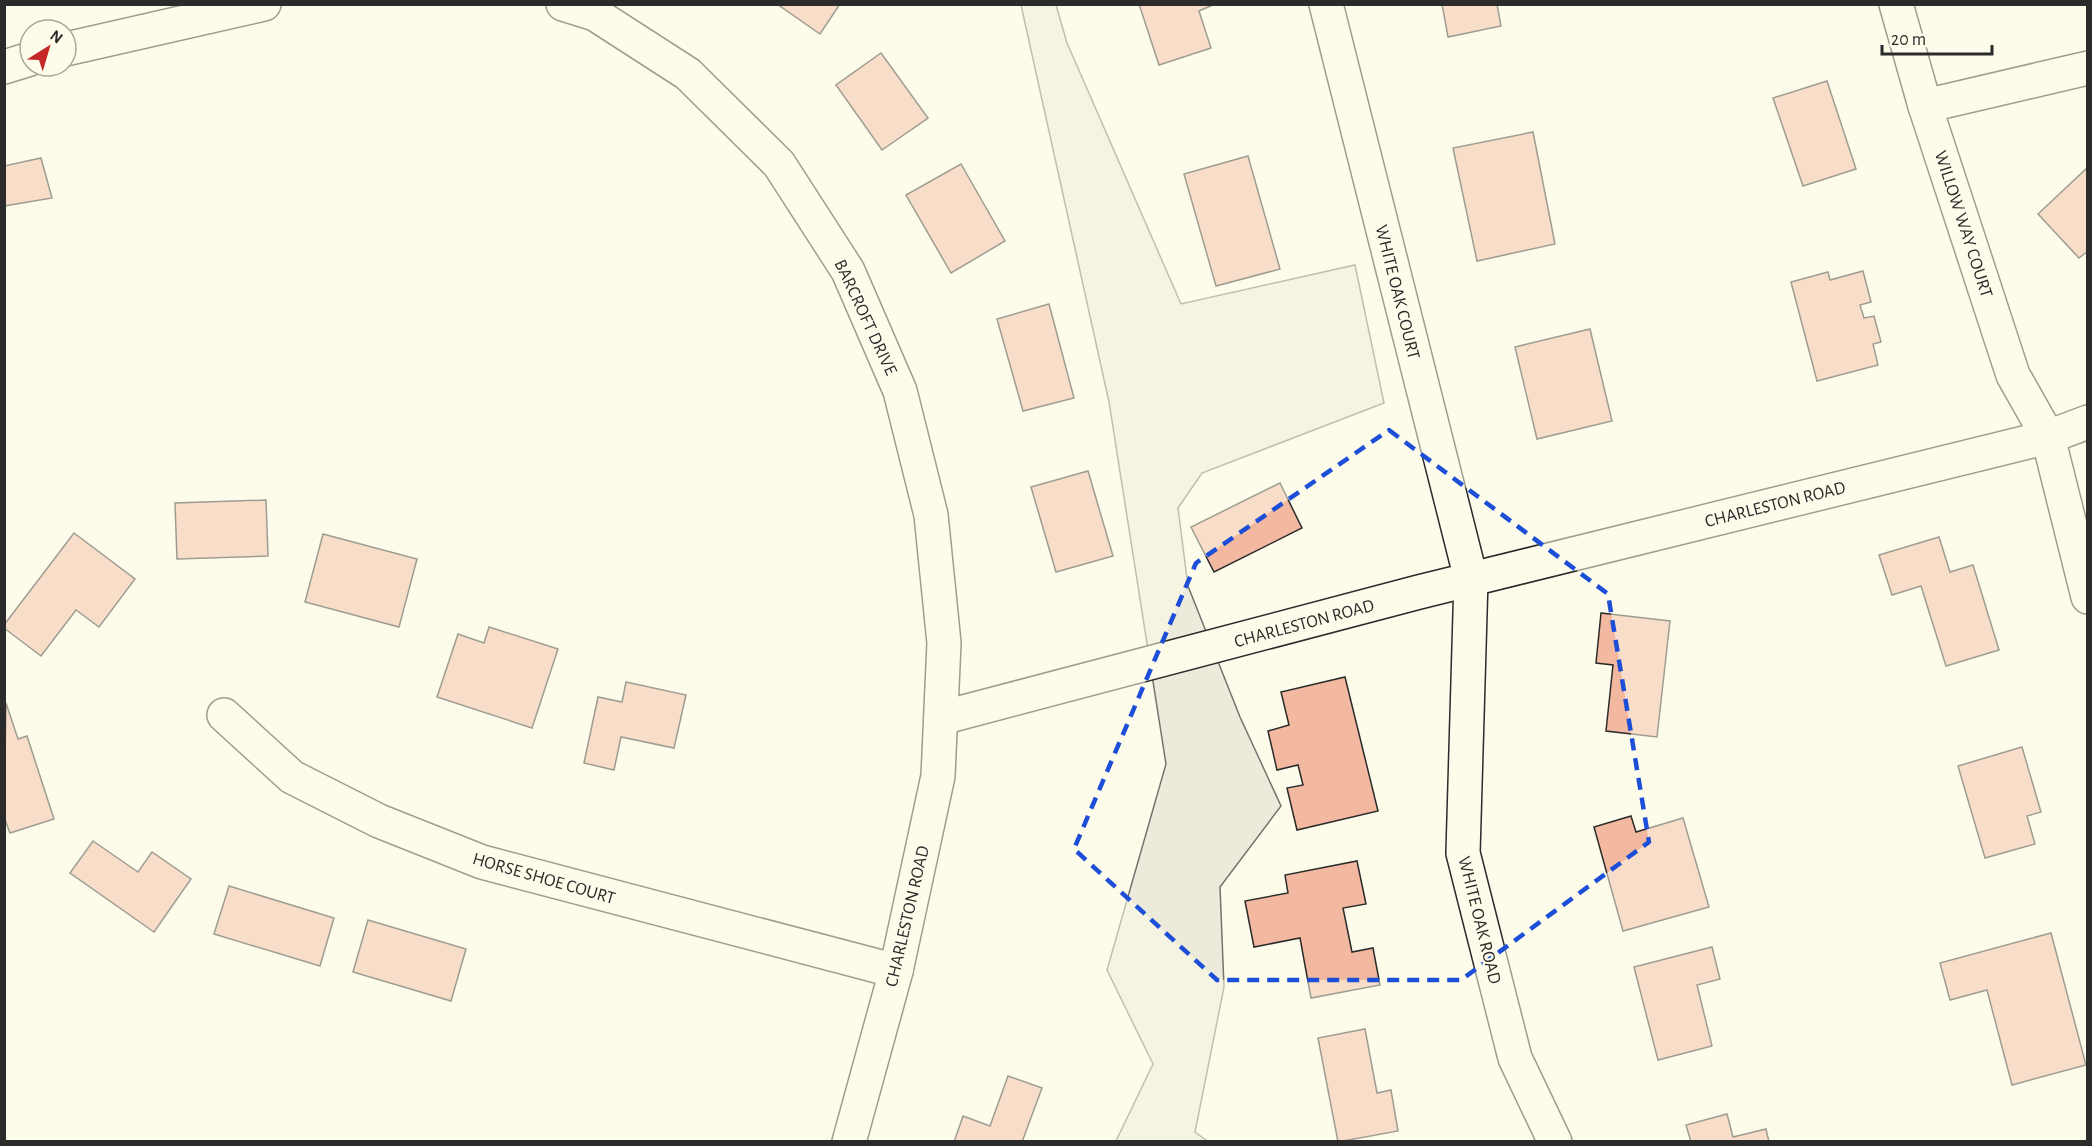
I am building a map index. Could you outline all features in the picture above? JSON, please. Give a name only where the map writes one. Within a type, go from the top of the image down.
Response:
[{"type":"street","points":[[78,46],[264,4]]},
{"type":"street","name":"BARCROFT DRIVE","points":[[562,4],[594,14],[688,74],[779,164],[848,270],[900,391],[931,515],[944,643],[940,718]]},
{"type":"street","name":"WHITE OAK COURT","points":[[1326,4],[1471,579]]},
{"type":"street","name":"WILLOW WAY COURT","points":[[1896,4],[1925,106],[2013,375],[2048,437],[2088,597]]},
{"type":"street","points":[[1925,106],[2088,68]]},
{"type":"street","name":"CHARLESTON ROAD","points":[[849,1142],[896,971],[938,776],[940,718],[1471,579],[2048,437],[2088,422]]},
{"type":"street","name":"WHITE OAK ROAD","points":[[1471,579],[1462,853],[1515,1058],[1555,1142]]},
{"type":"street","name":"HORSE SHOE COURT","points":[[224,715],[292,777],[379,821],[482,862],[896,971]]},
{"type":"highlighted area","points":[[1389,430],[1608,594],[1649,842],[1461,980],[1217,980],[1074,849],[1196,563]]},
{"type":"shaded area","points":[[1021,5],[1056,5],[1067,43],[1181,304],[1355,265],[1384,403],[1202,473],[1178,508],[1188,586],[1240,717],[1281,806],[1220,887],[1224,987],[1195,1132],[1207,1141],[1116,1141],[1153,1064],[1107,970],[1166,764],[1109,402]]},
{"type":"building","points":[[777,4],[840,4],[820,34]]},
{"type":"building","points":[[1139,4],[1215,4],[1199,11],[1211,48],[1159,65]]},
{"type":"building","points":[[1442,4],[1497,4],[1501,26],[1448,37]]},
{"type":"building","points":[[881,53],[928,118],[882,150],[836,85]]},
{"type":"building","points":[[1827,81],[1856,169],[1803,186],[1773,98]]},
{"type":"building","points":[[1533,132],[1555,244],[1477,261],[1453,148]]},
{"type":"building","points":[[1248,156],[1280,269],[1216,286],[1184,174]]},
{"type":"building","points":[[41,158],[52,198],[4,206],[4,166]]},
{"type":"building","points":[[961,164],[1005,241],[951,273],[906,195]]},
{"type":"building","points":[[2088,167],[2088,251],[2079,258],[2038,214]]},
{"type":"building","points":[[1863,271],[1871,302],[1860,305],[1864,318],[1874,316],[1881,342],[1873,344],[1878,365],[1817,381],[1791,282],[1828,272],[1830,280]]},
{"type":"building","points":[[1049,304],[1074,398],[1023,411],[997,319]]},
{"type":"building","points":[[1590,329],[1612,421],[1537,439],[1515,347]]},
{"type":"building","points":[[1088,471],[1113,556],[1056,572],[1031,487]]},
{"type":"building","points":[[1280,483],[1302,528],[1214,572],[1191,527]]},
{"type":"building","points":[[266,500],[268,556],[177,559],[175,503]]},
{"type":"building","points":[[74,533],[135,579],[99,627],[76,610],[41,656],[4,628],[4,625]]},
{"type":"building","points":[[323,534],[417,559],[399,627],[305,602]]},
{"type":"building","points":[[1939,537],[1950,572],[1973,565],[1999,650],[1946,666],[1921,586],[1892,595],[1879,555]]},
{"type":"building","points":[[1601,613],[1670,621],[1657,737],[1606,731],[1613,665],[1596,663]]},
{"type":"building","points":[[489,627],[558,649],[532,728],[437,697],[458,634],[484,643]]},
{"type":"building","points":[[1345,677],[1378,811],[1297,830],[1287,788],[1303,785],[1298,765],[1277,770],[1268,731],[1289,725],[1281,692]]},
{"type":"building","points":[[626,682],[686,695],[674,748],[621,737],[614,770],[584,763],[598,697],[622,702]]},
{"type":"building","points":[[6,703],[18,739],[27,736],[54,819],[10,833],[4,817]]},
{"type":"building","points":[[2022,747],[2041,812],[2027,816],[2035,844],[1985,858],[1958,766]]},
{"type":"building","points":[[1631,816],[1636,832],[1683,818],[1709,907],[1623,931],[1594,827]]},
{"type":"building","points":[[93,841],[138,872],[152,852],[191,879],[154,932],[70,873]]},
{"type":"building","points":[[1357,861],[1366,904],[1343,908],[1352,952],[1373,948],[1380,985],[1311,998],[1300,938],[1254,947],[1245,901],[1288,893],[1285,875]]},
{"type":"building","points":[[229,886],[334,918],[320,966],[214,934]]},
{"type":"building","points":[[368,920],[466,949],[451,1001],[353,972]]},
{"type":"building","points":[[2051,933],[2086,1065],[2012,1085],[1987,990],[1950,1000],[1940,963]]},
{"type":"building","points":[[1712,947],[1720,979],[1697,985],[1712,1046],[1658,1060],[1634,967]]},
{"type":"building","points":[[1365,1029],[1377,1093],[1391,1090],[1398,1131],[1338,1142],[1318,1038]]},
{"type":"building","points":[[1008,1076],[1042,1088],[1022,1142],[954,1142],[963,1116],[990,1126]]},
{"type":"building","points":[[1727,1114],[1733,1137],[1766,1129],[1769,1142],[1691,1142],[1686,1125]]}]
